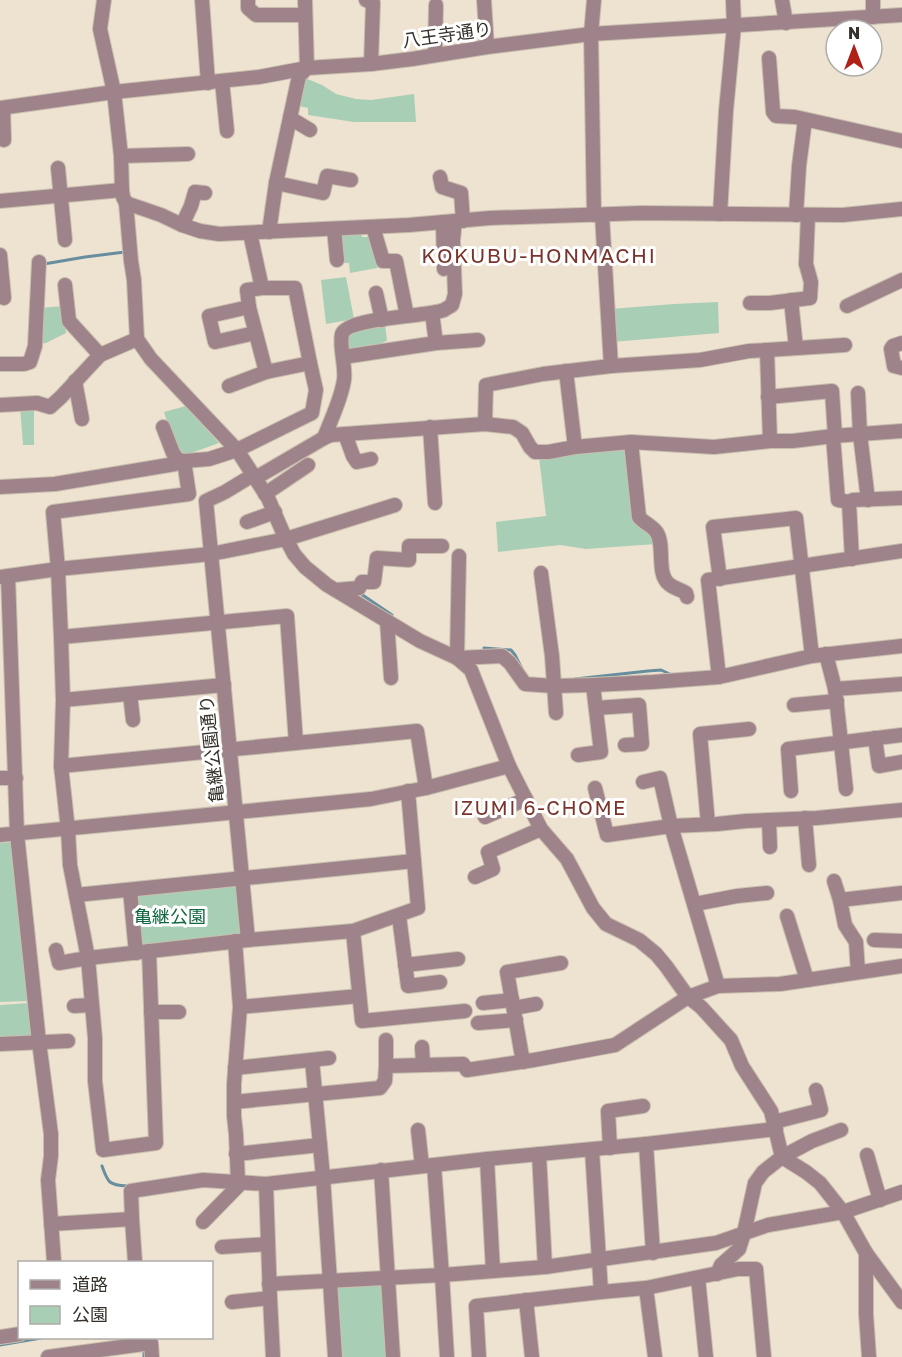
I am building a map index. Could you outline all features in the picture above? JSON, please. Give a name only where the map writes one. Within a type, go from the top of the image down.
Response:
[{"type":"street","points":[[104,0],[100,29],[114,92],[134,280],[137,339],[151,359],[237,450],[268,498],[294,554],[316,578],[420,641],[457,658],[471,670],[509,766],[526,800],[541,829],[567,859],[593,909],[606,924],[639,940],[656,954],[688,997],[701,1007],[731,1040],[742,1066],[771,1111],[782,1157],[820,1183],[843,1212],[866,1253],[902,1302]]},
{"type":"street","points":[[202,0],[215,82],[227,131]]},
{"type":"street","points":[[248,0],[248,8],[256,15],[305,15]]},
{"type":"street","points":[[269,232],[276,183],[299,76],[307,68],[305,0]]},
{"type":"street","points":[[366,0],[373,3],[371,64]]},
{"type":"street","points":[[484,0],[488,47]]},
{"type":"street","points":[[594,0],[591,34],[598,215],[611,366]]},
{"type":"street","points":[[720,214],[734,26],[733,0]]},
{"type":"street","points":[[782,0],[786,23]]},
{"type":"street","points":[[873,0],[873,17]]},
{"type":"street","points":[[435,56],[436,4]]},
{"type":"street","name":"八王寺通り","points":[[1,108],[114,92],[259,77],[307,68],[371,64],[435,56],[591,34],[902,15]]},
{"type":"street","points":[[768,58],[772,112],[776,116],[795,117],[902,141]]},
{"type":"street","points":[[1,108],[4,140]]},
{"type":"street","points":[[290,118],[310,130]]},
{"type":"street","points":[[750,303],[810,298],[811,282],[806,264],[799,165],[805,120]]},
{"type":"street","points":[[121,156],[188,154]]},
{"type":"street","points":[[58,168],[65,240]]},
{"type":"street","points":[[276,183],[323,193],[327,176],[351,180]]},
{"type":"street","points":[[440,177],[442,187],[461,193],[444,269]]},
{"type":"street","points":[[182,225],[195,192],[205,193]]},
{"type":"street","points":[[0,201],[61,195],[124,196],[182,225],[219,234],[490,218],[642,213],[843,215],[902,209]]},
{"type":"street","points":[[324,438],[344,379],[342,333],[346,328],[364,322],[432,313],[452,305],[455,294],[454,221]]},
{"type":"street","points":[[373,226],[383,261],[396,261],[407,316]]},
{"type":"street","points":[[334,229],[337,260]]},
{"type":"street","points":[[250,233],[262,288]]},
{"type":"street","points":[[0,255],[7,298]]},
{"type":"street","points":[[0,364],[30,362],[33,355],[39,262]]},
{"type":"street","points":[[847,306],[902,279]]},
{"type":"street","points":[[65,285],[69,321],[100,355]]},
{"type":"street","points":[[0,487],[55,484],[175,464],[181,460],[209,459],[237,450],[312,412],[316,390],[295,288],[247,290],[255,333],[266,372]]},
{"type":"street","points":[[376,293],[381,320]]},
{"type":"street","points":[[792,300],[796,348]]},
{"type":"street","points":[[249,307],[209,316],[214,342],[255,333]]},
{"type":"street","points":[[432,313],[436,343]]},
{"type":"street","points":[[0,405],[37,403],[50,406],[61,398],[100,355],[137,339]]},
{"type":"street","points":[[343,357],[436,343],[478,340]]},
{"type":"street","points":[[902,343],[892,346],[891,349],[894,366],[902,368]]},
{"type":"street","points":[[485,424],[486,385],[566,371],[700,360],[749,351],[845,345]]},
{"type":"street","points":[[767,350],[770,441]]},
{"type":"street","points":[[229,386],[266,372],[310,363]]},
{"type":"street","points":[[566,371],[575,447]]},
{"type":"street","points":[[75,381],[82,419]]},
{"type":"street","points":[[768,397],[832,391],[838,501],[902,498]]},
{"type":"street","points":[[858,393],[860,434],[868,500]]},
{"type":"street","points":[[130,890],[151,1012],[156,1143],[104,1150],[95,1081],[88,958],[70,864],[61,766],[63,700],[58,569],[53,512],[189,495],[206,501],[253,475],[259,476],[331,435],[485,424],[513,427],[522,433],[535,452],[548,452],[631,442],[714,447],[902,431]]},
{"type":"street","points":[[163,427],[173,453],[181,460],[189,495]]},
{"type":"street","points":[[430,427],[435,503]]},
{"type":"street","points":[[345,434],[357,462],[371,459]]},
{"type":"street","points":[[631,442],[639,517],[657,533],[664,579],[669,585],[686,593],[687,597]]},
{"type":"street","points":[[265,494],[308,465]]},
{"type":"street","name":"亀継公園通り","points":[[206,501],[243,878],[240,1006],[234,1102],[236,1154],[240,1182]]},
{"type":"street","points":[[849,502],[852,559]]},
{"type":"street","points":[[54,1261],[48,1179],[51,1134],[17,834],[16,777],[5,666],[4,577],[58,569],[211,554],[286,539],[395,505]]},
{"type":"street","points":[[247,522],[274,512]]},
{"type":"street","points":[[720,579],[713,527],[796,518],[802,566],[819,655],[836,695],[846,789]]},
{"type":"street","points":[[336,590],[359,588],[362,582],[374,582],[378,558],[409,560],[409,546],[442,546]]},
{"type":"street","points":[[719,677],[708,580],[902,551]]},
{"type":"street","points":[[457,658],[459,556]]},
{"type":"street","points":[[541,573],[552,656],[556,713]]},
{"type":"street","points":[[61,637],[287,616],[296,743]]},
{"type":"street","points":[[387,621],[391,678]]},
{"type":"street","points":[[457,658],[502,656],[525,684],[593,685],[719,677],[819,655],[902,646]]},
{"type":"street","points":[[795,705],[836,695],[902,684]]},
{"type":"street","points":[[63,700],[224,685]]},
{"type":"street","points":[[578,755],[601,752],[593,685]]},
{"type":"street","points":[[130,694],[133,720]]},
{"type":"street","points":[[596,708],[639,705],[642,744],[625,745]]},
{"type":"street","points":[[708,824],[700,734],[749,729]]},
{"type":"street","points":[[61,766],[417,731],[426,788]]},
{"type":"street","points":[[791,791],[788,749],[902,735]]},
{"type":"street","points":[[875,738],[879,766],[902,762]]},
{"type":"street","points":[[0,836],[371,799],[426,788],[509,766]]},
{"type":"street","points":[[0,778],[16,777]]},
{"type":"street","points":[[643,782],[660,778],[671,826],[718,986]]},
{"type":"street","points":[[595,788],[607,835],[671,826],[902,810]]},
{"type":"street","points":[[56,950],[59,963],[242,941],[353,931],[418,908],[408,791]]},
{"type":"street","points":[[485,817],[526,800]]},
{"type":"street","points":[[805,818],[808,865]]},
{"type":"street","points":[[769,820],[770,847]]},
{"type":"street","points":[[475,876],[494,869],[488,852],[541,829]]},
{"type":"street","points":[[76,895],[414,861]]},
{"type":"street","points":[[834,881],[845,925],[856,942],[858,972]]},
{"type":"street","points":[[695,904],[767,893]]},
{"type":"street","points":[[840,900],[902,893]]},
{"type":"street","points":[[399,916],[408,986],[440,982]]},
{"type":"street","points":[[787,916],[807,980]]},
{"type":"street","points":[[353,931],[362,1021],[465,1011]]},
{"type":"street","points":[[874,940],[902,941]]},
{"type":"street","points":[[405,965],[458,959]]},
{"type":"street","points":[[523,1062],[507,972],[561,963]]},
{"type":"street","points":[[386,1066],[463,1064],[467,1070],[615,1046],[688,997],[718,986],[780,984],[902,966]]},
{"type":"street","points":[[240,1006],[359,996]]},
{"type":"street","points":[[483,1003],[514,1009]]},
{"type":"street","points":[[478,1023],[514,1009],[536,1004]]},
{"type":"street","points":[[74,1006],[92,1005]]},
{"type":"street","points":[[151,1012],[179,1012]]},
{"type":"street","points":[[234,1102],[380,1088],[385,1081],[386,1040]]},
{"type":"street","points":[[0,1044],[68,1041]]},
{"type":"street","points":[[422,1047],[423,1065]]},
{"type":"street","points":[[235,1068],[329,1058]]},
{"type":"street","points":[[312,1060],[323,1177],[335,1357]]},
{"type":"street","points":[[135,1261],[131,1191],[203,1180],[266,1184],[381,1170],[646,1144],[775,1125],[821,1110],[816,1090]]},
{"type":"street","points":[[610,1148],[608,1111],[643,1106]]},
{"type":"street","points":[[418,1130],[428,1166],[442,1275],[447,1357]]},
{"type":"street","points":[[717,1274],[721,1265],[739,1249],[755,1183],[763,1172],[782,1157],[812,1141],[841,1130]]},
{"type":"street","points":[[646,1144],[653,1253]]},
{"type":"street","points":[[236,1154],[320,1145]]},
{"type":"street","points":[[592,1150],[601,1293]]},
{"type":"street","points":[[539,1154],[545,1267]]},
{"type":"street","points":[[867,1155],[880,1200]]},
{"type":"street","points":[[487,1159],[493,1271]]},
{"type":"street","points":[[381,1170],[393,1357]]},
{"type":"street","points":[[203,1222],[240,1182]]},
{"type":"street","points":[[266,1184],[273,1357]]},
{"type":"street","points":[[269,1284],[545,1267],[653,1253],[716,1243],[768,1226],[843,1212],[902,1192]]},
{"type":"street","points":[[51,1224],[132,1220]]},
{"type":"street","points":[[222,1246],[267,1244]]},
{"type":"street","points":[[866,1253],[869,1357]]},
{"type":"street","points":[[479,1357],[476,1306],[646,1288],[738,1269],[756,1269],[764,1357]]},
{"type":"street","points":[[698,1278],[706,1357]]},
{"type":"street","points":[[646,1288],[655,1357]]},
{"type":"street","points":[[232,1302],[270,1298]]},
{"type":"street","points":[[526,1300],[532,1357]]},
{"type":"street","points":[[0,1337],[18,1334]]},
{"type":"street","points":[[48,1357],[151,1346]]},
{"type":"green space","points":[[305,78],[336,94],[356,99],[371,100],[414,94],[416,122],[354,122],[308,115],[308,108],[299,106]]},
{"type":"green space","points":[[360,228],[362,237],[368,237],[371,244],[374,243],[381,262],[377,268],[350,273],[349,263],[344,263],[340,231]]},
{"type":"green space","points":[[346,277],[354,319],[326,324],[321,280]]},
{"type":"green space","points":[[718,302],[719,333],[612,342],[610,309]]},
{"type":"green space","points":[[63,306],[66,333],[40,344],[40,308]]},
{"type":"green space","points":[[385,324],[387,341],[383,342],[384,348],[347,353],[345,332]]},
{"type":"green space","points":[[34,404],[34,445],[23,445],[20,406]]},
{"type":"green space","points":[[186,406],[219,443],[183,456],[177,453],[164,412]]},
{"type":"green space","points":[[625,447],[633,517],[637,525],[651,534],[656,544],[586,549],[560,545],[498,552],[496,522],[546,516],[539,457]]},
{"type":"green space","points":[[12,842],[30,1001],[0,1002],[0,843]]},
{"type":"green space","name":"亀継公園","points":[[240,881],[245,938],[138,950],[134,892]]},
{"type":"green space","points":[[30,1003],[32,1035],[0,1037],[0,1005]]},
{"type":"green space","points":[[384,1282],[389,1357],[337,1357],[331,1283]]},
{"type":"waterway","points":[[44,264],[125,252]]},
{"type":"waterway","points":[[361,594],[392,615]]},
{"type":"waterway","points":[[484,648],[511,650],[522,669]]},
{"type":"waterway","points":[[575,679],[661,670],[672,675]]},
{"type":"waterway","points":[[102,1166],[110,1182],[129,1188]]},
{"type":"waterway","points":[[0,1345],[35,1339]]},
{"type":"waterway","points":[[144,1348],[144,1357]]},
{"type":"district","name":"KOKUBU-HONMACHI","points":[[539,256]]},
{"type":"district","name":"IZUMI 6-CHOME","points":[[540,808]]}]
